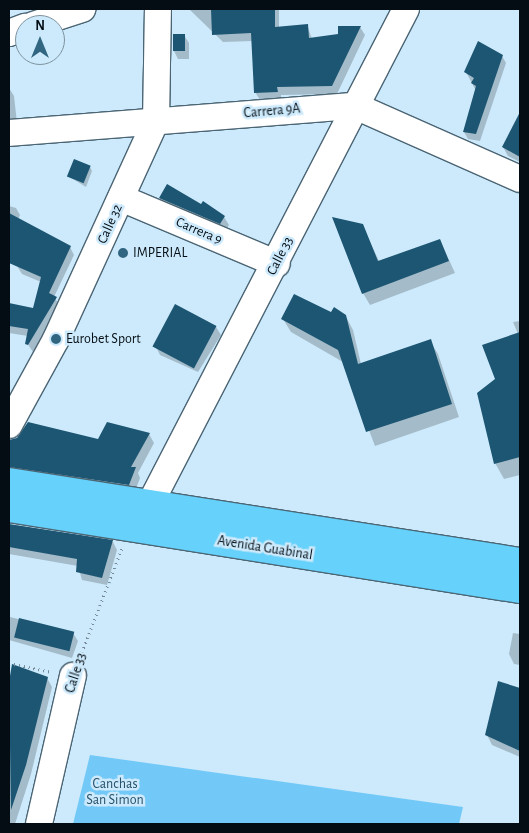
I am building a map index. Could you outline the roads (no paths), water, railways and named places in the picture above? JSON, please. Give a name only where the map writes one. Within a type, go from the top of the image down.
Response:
[{"type":"main road","name":"Avenida Guabinal","points":[[9,482],[151,502],[520,562]]},
{"type":"main road","name":"Avenida Guabinal","points":[[9,508],[520,589]]},
{"type":"street","points":[[63,15],[82,9]]},
{"type":"street","name":"Calle 32","points":[[9,425],[56,339],[156,121],[158,9]]},
{"type":"street","name":"Calle 33","points":[[151,502],[277,264],[406,9]]},
{"type":"street","name":"Carrera 9A","points":[[9,133],[356,106],[520,179]]},
{"type":"street","name":"Carrera 9","points":[[122,198],[277,264]]},
{"type":"street","name":"Calle 33","points":[[39,824],[73,676]]},
{"type":"place","name":"IMPERIAL","points":[[123,253]]},
{"type":"place","name":"Eurobet Sport","points":[[56,339]]},
{"type":"park label","name":"Canchas San Simon","points":[[115,792]]}]
